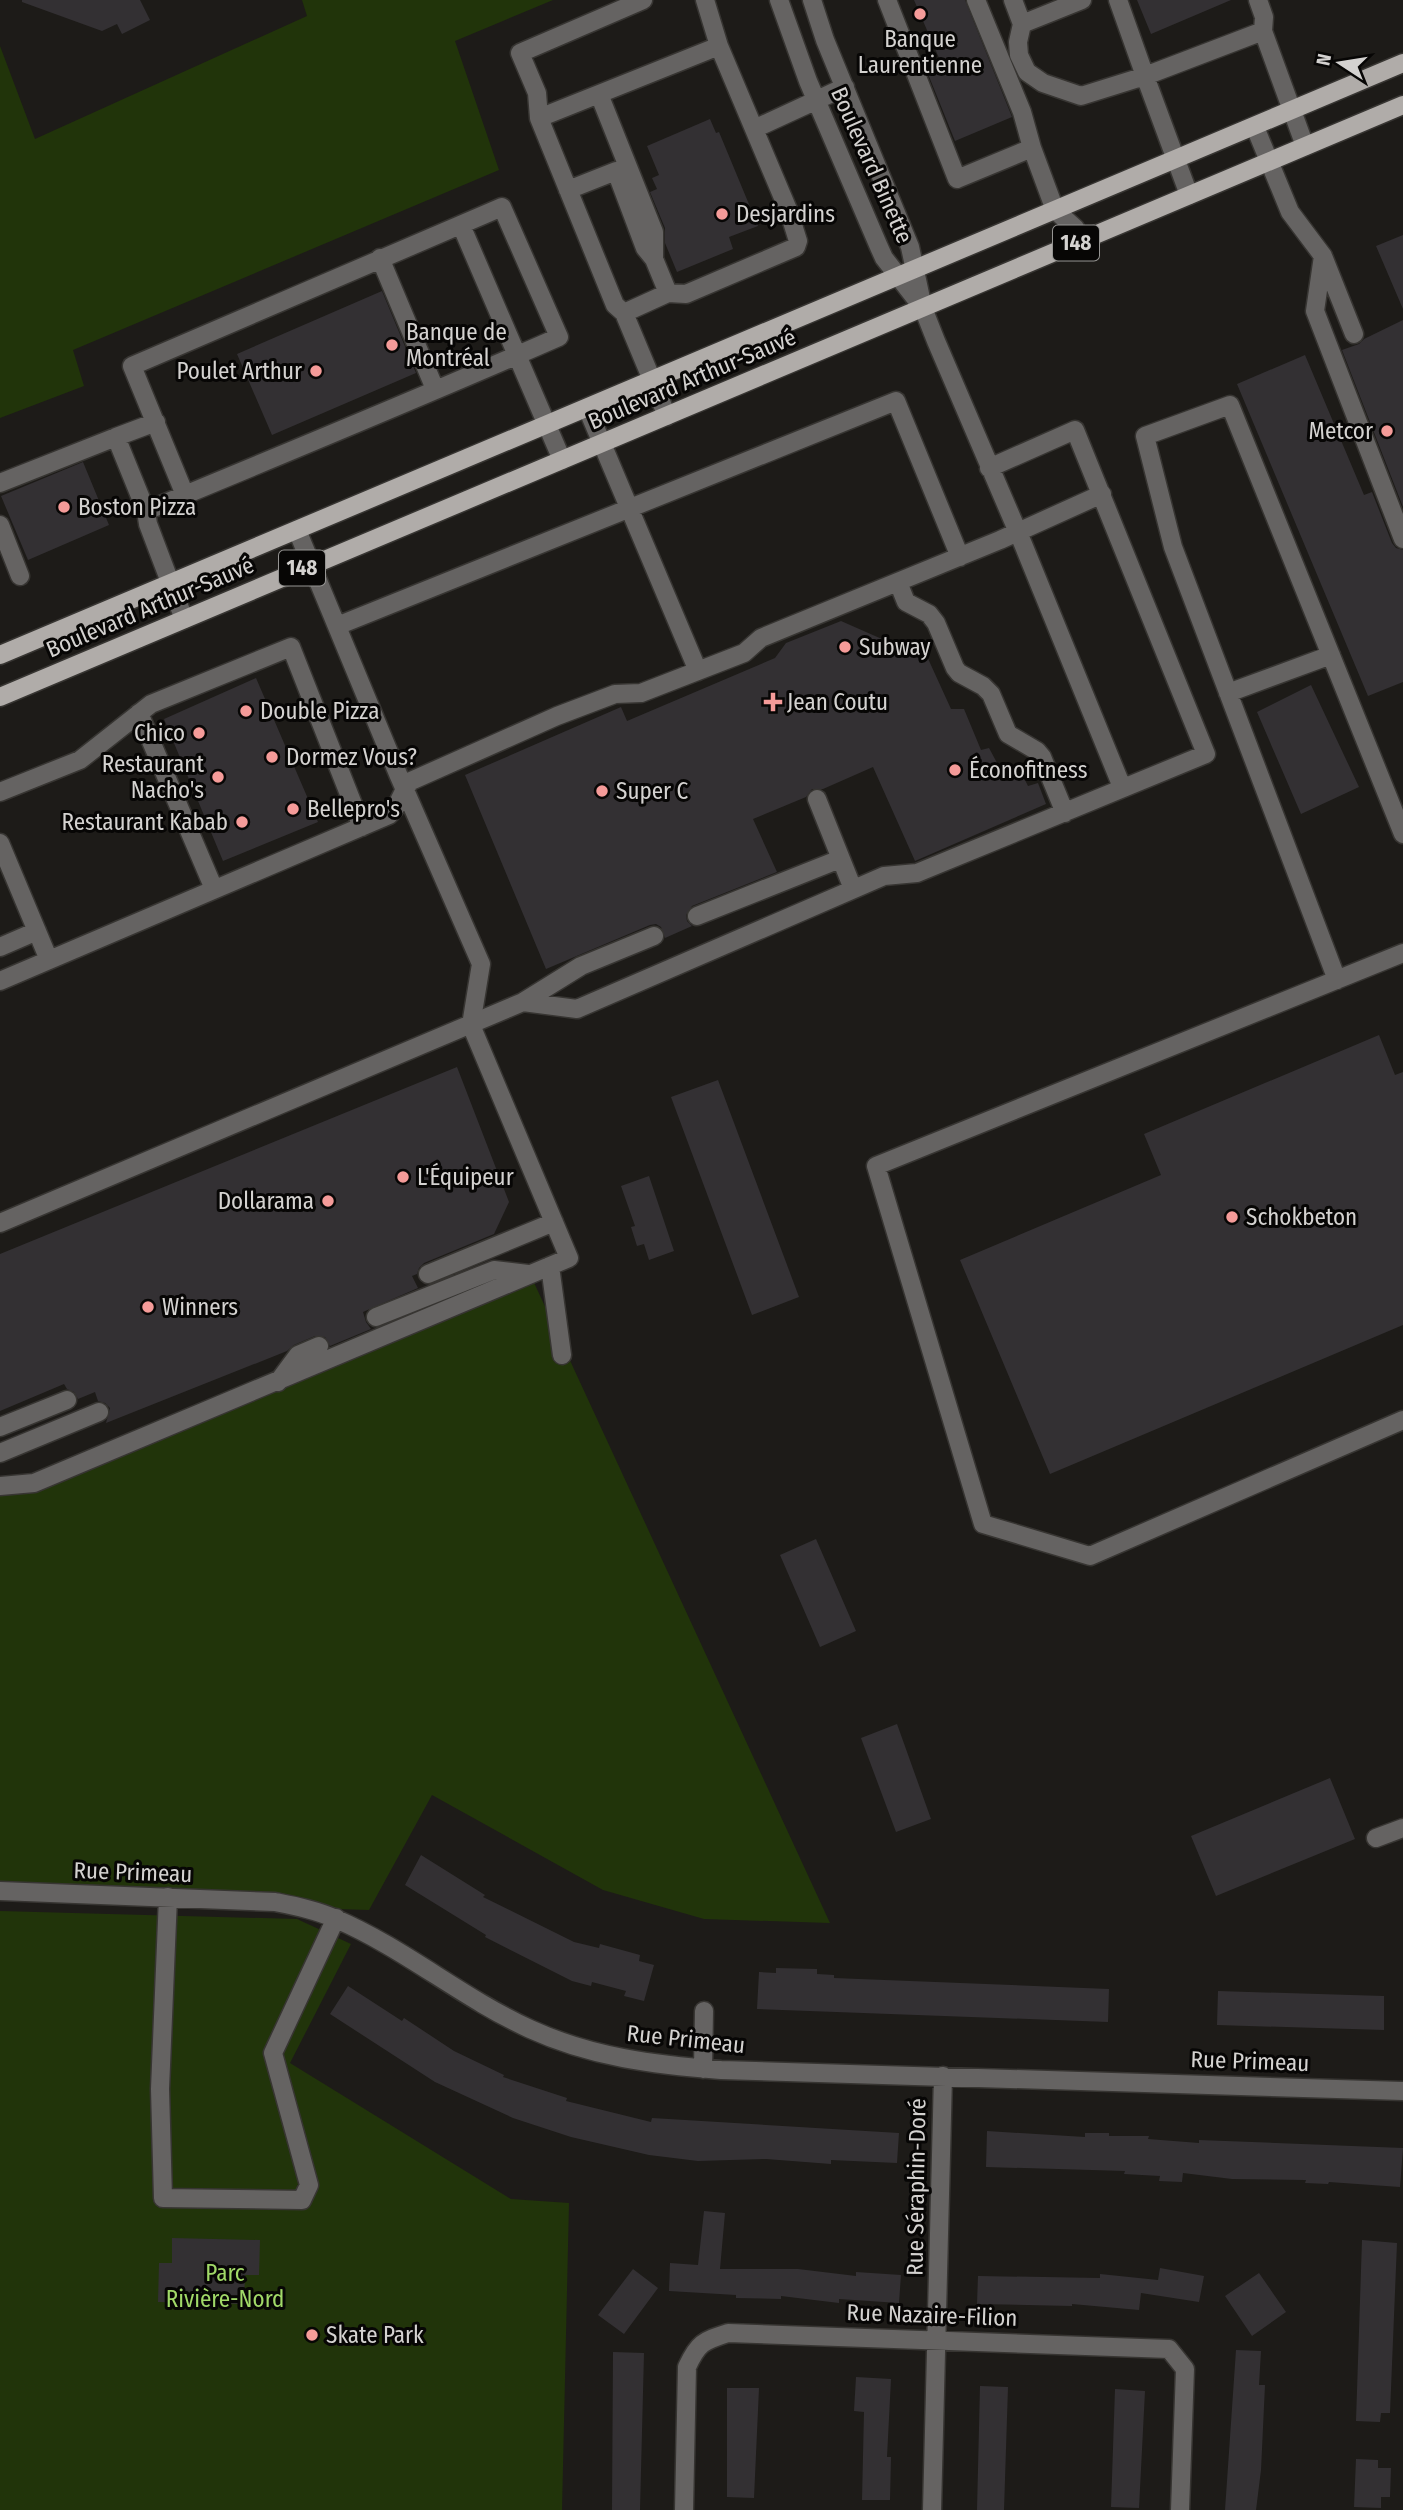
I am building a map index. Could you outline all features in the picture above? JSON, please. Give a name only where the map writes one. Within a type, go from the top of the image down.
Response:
[{"type":"main road","name":"Boulevard Arthur-Sauvé","points":[[0,655],[1403,64]]},
{"type":"main road","name":"Boulevard Arthur-Sauvé","points":[[0,697],[1403,105]]},
{"type":"street","points":[[643,0],[520,53],[537,93],[539,118],[568,190],[615,305],[624,313],[667,416]]},
{"type":"street","points":[[624,313],[668,293],[686,294],[797,245],[799,237],[719,46],[705,0]]},
{"type":"street","name":"Boulevard Binette","points":[[779,0],[808,80],[884,258],[907,272]]},
{"type":"street","name":"Boulevard Binette","points":[[812,0],[825,40],[910,247],[907,272],[1122,787]]},
{"type":"street","points":[[887,0],[957,179],[1032,148]]},
{"type":"street","points":[[976,0],[1022,112],[1055,211],[1075,228],[1081,241]]},
{"type":"street","points":[[1013,0],[1022,24],[1018,55],[1027,72],[1043,83],[1081,96],[1145,76],[1263,31]]},
{"type":"street","points":[[1022,24],[1082,0]]},
{"type":"street","points":[[1118,0],[1189,195]]},
{"type":"street","points":[[1258,0],[1264,17],[1263,31],[1305,146]]},
{"type":"street","points":[[539,118],[719,46]]},
{"type":"street","points":[[754,129],[845,87]]},
{"type":"street","points":[[599,94],[654,232],[654,259]]},
{"type":"street","points":[[1255,127],[1290,212],[1323,256],[1354,334]]},
{"type":"street","points":[[568,190],[616,171],[645,248],[654,259],[668,293]]},
{"type":"street","points":[[146,511],[185,495],[559,337],[502,207],[132,366],[185,495]]},
{"type":"street","points":[[461,225],[562,460]]},
{"type":"street","points":[[1323,256],[1315,312],[1403,539]]},
{"type":"street","points":[[380,258],[435,389]]},
{"type":"street","points":[[337,626],[896,401],[960,556]]},
{"type":"street","points":[[1337,980],[1173,547],[1145,436],[1230,405],[1403,834]]},
{"type":"street","points":[[587,408],[698,671]]},
{"type":"street","points":[[0,484],[156,422]]},
{"type":"street","points":[[523,1002],[577,1009],[884,876],[917,873],[1206,754],[1075,430],[989,468]]},
{"type":"street","points":[[116,437],[146,511],[148,524],[184,619]]},
{"type":"street","points":[[0,981],[362,827],[394,811],[405,789],[416,779],[557,716],[615,694],[641,693],[744,653],[761,638],[1102,494]]},
{"type":"street","points":[[0,525],[20,576]]},
{"type":"street","points":[[0,1486],[34,1483],[569,1258],[471,1024],[481,964],[297,530]]},
{"type":"street","points":[[898,582],[906,602],[929,614],[936,623],[956,669],[991,694],[1009,734],[1037,751],[1044,760],[1065,813]]},
{"type":"street","points":[[0,792],[80,760],[151,704],[291,647],[362,827]]},
{"type":"street","points":[[1228,693],[1331,655]]},
{"type":"street","points":[[139,713],[214,889]]},
{"type":"street","points":[[817,799],[853,890]]},
{"type":"street","points":[[0,843],[49,960]]},
{"type":"street","points":[[696,916],[840,859]]},
{"type":"street","points":[[0,947],[37,932]]},
{"type":"street","points":[[0,1223],[523,1002],[581,966],[654,936]]},
{"type":"street","points":[[1403,953],[876,1166],[983,1524],[1090,1556],[1403,1420]]},
{"type":"street","points":[[428,1274],[554,1222]]},
{"type":"street","points":[[550,1266],[562,1355]]},
{"type":"street","points":[[376,1317],[494,1269],[530,1274]]},
{"type":"street","points":[[278,1382],[298,1355],[319,1346]]},
{"type":"street","points":[[0,1427],[66,1400]]},
{"type":"street","points":[[0,1453],[99,1412]]},
{"type":"street","points":[[1376,1838],[1403,1828]]},
{"type":"street","name":"Rue Primeau","points":[[0,1891],[275,1902],[307,1909],[336,1918],[363,1932],[485,2006],[530,2029],[616,2057],[653,2064],[703,2069],[1403,2091]]},
{"type":"street","points":[[168,1898],[160,2089],[163,2198],[302,2200],[309,2185],[273,2053],[336,1918]]},
{"type":"street","points":[[703,2069],[704,2011]]},
{"type":"street","name":"Rue Séraphin-Doré","points":[[932,2510],[943,2076]]},
{"type":"street","name":"Rue Nazaire-Filion","points":[[684,2510],[687,2367],[703,2341],[728,2333],[1169,2349],[1185,2369],[1180,2510]]},
{"type":"green space","points":[[302,0],[553,0],[455,41],[499,170],[73,350],[84,386],[0,418],[0,46],[35,139],[307,16]]},
{"type":"green space","points":[[530,1274],[830,1923],[704,1919],[603,1890],[432,1795],[369,1910],[0,1899],[0,1490]]},
{"type":"green space","name":"Parc Rivière-Nord","points":[[0,1911],[297,1919],[351,1944],[290,2063],[511,2199],[569,2203],[562,2510],[0,2510]]},
{"type":"building","points":[[22,0],[140,0],[150,20],[122,34],[117,24],[102,31]]},
{"type":"building","points":[[914,0],[965,0],[1012,117],[955,141],[924,64],[939,58]]},
{"type":"building","points":[[1137,0],[1231,0],[1151,34]]},
{"type":"building","points":[[710,119],[716,133],[719,132],[758,226],[729,237],[733,249],[677,272],[665,243],[665,228],[650,192],[657,189],[652,178],[659,175],[647,146]]},
{"type":"building","points":[[1403,235],[1403,309],[1376,246]]},
{"type":"building","points":[[382,291],[416,373],[272,435],[237,354]]},
{"type":"building","name":"Metcor","points":[[1403,320],[1403,507],[1342,350],[1359,344]]},
{"type":"building","points":[[1305,355],[1364,495],[1372,492],[1392,543],[1403,550],[1403,682],[1368,696],[1237,384]]},
{"type":"building","points":[[83,462],[109,525],[28,560],[1,496]]},
{"type":"building","points":[[841,621],[916,654],[925,652],[951,709],[964,709],[981,750],[989,748],[1002,772],[1012,769],[1022,774],[1028,786],[1038,783],[1046,804],[915,861],[873,767],[823,789],[812,789],[806,797],[753,819],[777,872],[692,906],[686,915],[692,926],[665,938],[661,927],[650,925],[546,969],[465,775],[621,707],[627,721],[775,658],[786,643]]},
{"type":"building","points":[[256,678],[318,822],[223,861],[164,719]]},
{"type":"building","points":[[1311,685],[1359,787],[1301,814],[1257,712]]},
{"type":"building","name":"Schokbeton","points":[[1379,1035],[1395,1075],[1403,1072],[1403,1325],[1050,1474],[960,1260],[1161,1175],[1144,1134]]},
{"type":"building","points":[[457,1067],[509,1202],[494,1234],[424,1263],[417,1274],[412,1276],[418,1288],[363,1312],[371,1329],[330,1346],[325,1337],[315,1336],[287,1351],[106,1423],[110,1408],[98,1401],[95,1392],[78,1399],[64,1384],[0,1411],[0,1254]]},
{"type":"building","points":[[718,1080],[799,1297],[752,1315],[671,1097]]},
{"type":"building","points":[[649,1176],[674,1251],[649,1260],[644,1244],[637,1246],[631,1227],[635,1226],[621,1186]]},
{"type":"building","points":[[816,1539],[856,1631],[820,1647],[780,1555]]},
{"type":"building","points":[[897,1724],[931,1819],[896,1832],[861,1738]]},
{"type":"building","points":[[1330,1778],[1355,1839],[1216,1896],[1191,1836]]},
{"type":"building","points":[[421,1855],[485,1895],[483,1897],[574,1942],[599,1948],[600,1944],[640,1955],[639,1961],[654,1965],[644,2001],[624,1996],[626,1991],[592,1982],[591,1986],[572,1981],[485,1937],[486,1935],[405,1885]]},
{"type":"building","points":[[776,1968],[817,1969],[817,1974],[834,1975],[834,1978],[1109,1989],[1108,2022],[757,2009],[759,1972],[776,1973]]},
{"type":"building","points":[[348,1986],[402,2021],[404,2018],[454,2051],[504,2075],[503,2077],[567,2098],[566,2101],[651,2122],[652,2118],[899,2133],[897,2163],[831,2160],[831,2164],[766,2159],[698,2161],[649,2155],[571,2137],[513,2118],[435,2082],[330,2014]]},
{"type":"building","points":[[1218,1991],[1384,1996],[1384,2030],[1217,2025]]},
{"type":"building","points":[[987,2131],[1085,2137],[1085,2133],[1109,2133],[1109,2136],[1149,2136],[1148,2139],[1199,2143],[1199,2140],[1403,2148],[1400,2187],[1305,2183],[1306,2180],[1232,2179],[1183,2173],[1182,2182],[1159,2181],[1160,2176],[1124,2174],[1125,2171],[986,2167]]},
{"type":"building","points":[[704,2211],[725,2213],[720,2269],[798,2269],[856,2276],[856,2272],[901,2275],[899,2303],[839,2299],[839,2303],[781,2296],[781,2299],[736,2298],[736,2295],[669,2291],[670,2263],[698,2265]]},
{"type":"building","points":[[172,2238],[260,2240],[259,2275],[245,2275],[244,2304],[158,2302],[159,2263],[172,2263]]},
{"type":"building","points":[[1362,2240],[1397,2243],[1390,2413],[1381,2413],[1380,2422],[1356,2421]]},
{"type":"building","points":[[1160,2268],[1204,2276],[1199,2302],[1141,2293],[1139,2310],[1072,2304],[977,2304],[978,2276],[1100,2278],[1100,2274],[1158,2280]]},
{"type":"building","points":[[633,2269],[658,2288],[624,2334],[598,2315]]},
{"type":"building","points":[[1259,2273],[1286,2312],[1252,2336],[1225,2296]]},
{"type":"building","points":[[1236,2350],[1261,2351],[1259,2385],[1265,2385],[1261,2470],[1256,2510],[1225,2510]]},
{"type":"building","points":[[613,2352],[644,2353],[640,2510],[612,2510]]},
{"type":"building","points":[[856,2377],[891,2379],[887,2457],[891,2457],[890,2500],[862,2500],[864,2412],[854,2411]]},
{"type":"building","points":[[980,2386],[1008,2387],[1004,2510],[977,2510]]},
{"type":"building","points":[[727,2388],[759,2388],[754,2498],[727,2497]]},
{"type":"building","points":[[1115,2389],[1145,2391],[1139,2508],[1111,2507]]},
{"type":"building","points":[[1356,2459],[1378,2460],[1378,2468],[1391,2468],[1390,2497],[1381,2497],[1381,2508],[1354,2507]]},
{"type":"place","name":"Banque Laurentienne","points":[[920,14]]},
{"type":"place","name":"Desjardins","points":[[722,214]]},
{"type":"place","name":"Banque de Montréal","points":[[392,345]]},
{"type":"place","name":"Poulet Arthur","points":[[316,371]]},
{"type":"place","name":"Metcor","points":[[1387,431]]},
{"type":"place","name":"Boston Pizza","points":[[64,507]]},
{"type":"place","name":"Subway","points":[[845,647]]},
{"type":"place","name":"Jean Coutu","points":[[773,702]]},
{"type":"place","name":"Double Pizza","points":[[246,711]]},
{"type":"place","name":"Chico","points":[[199,733]]},
{"type":"place","name":"Dormez Vous?","points":[[272,757]]},
{"type":"place","name":"Éconofitness","points":[[955,770]]},
{"type":"place","name":"Restaurant Nacho's","points":[[218,777]]},
{"type":"place","name":"Super C","points":[[602,791]]},
{"type":"place","name":"Bellepro's","points":[[293,809]]},
{"type":"place","name":"Restaurant Kabab","points":[[242,822]]},
{"type":"place","name":"L'Équipeur","points":[[403,1177]]},
{"type":"place","name":"Dollarama","points":[[328,1201]]},
{"type":"place","name":"Schokbeton","points":[[1232,1217]]},
{"type":"place","name":"Winners","points":[[148,1307]]},
{"type":"place","name":"Skate Park","points":[[312,2335]]}]
